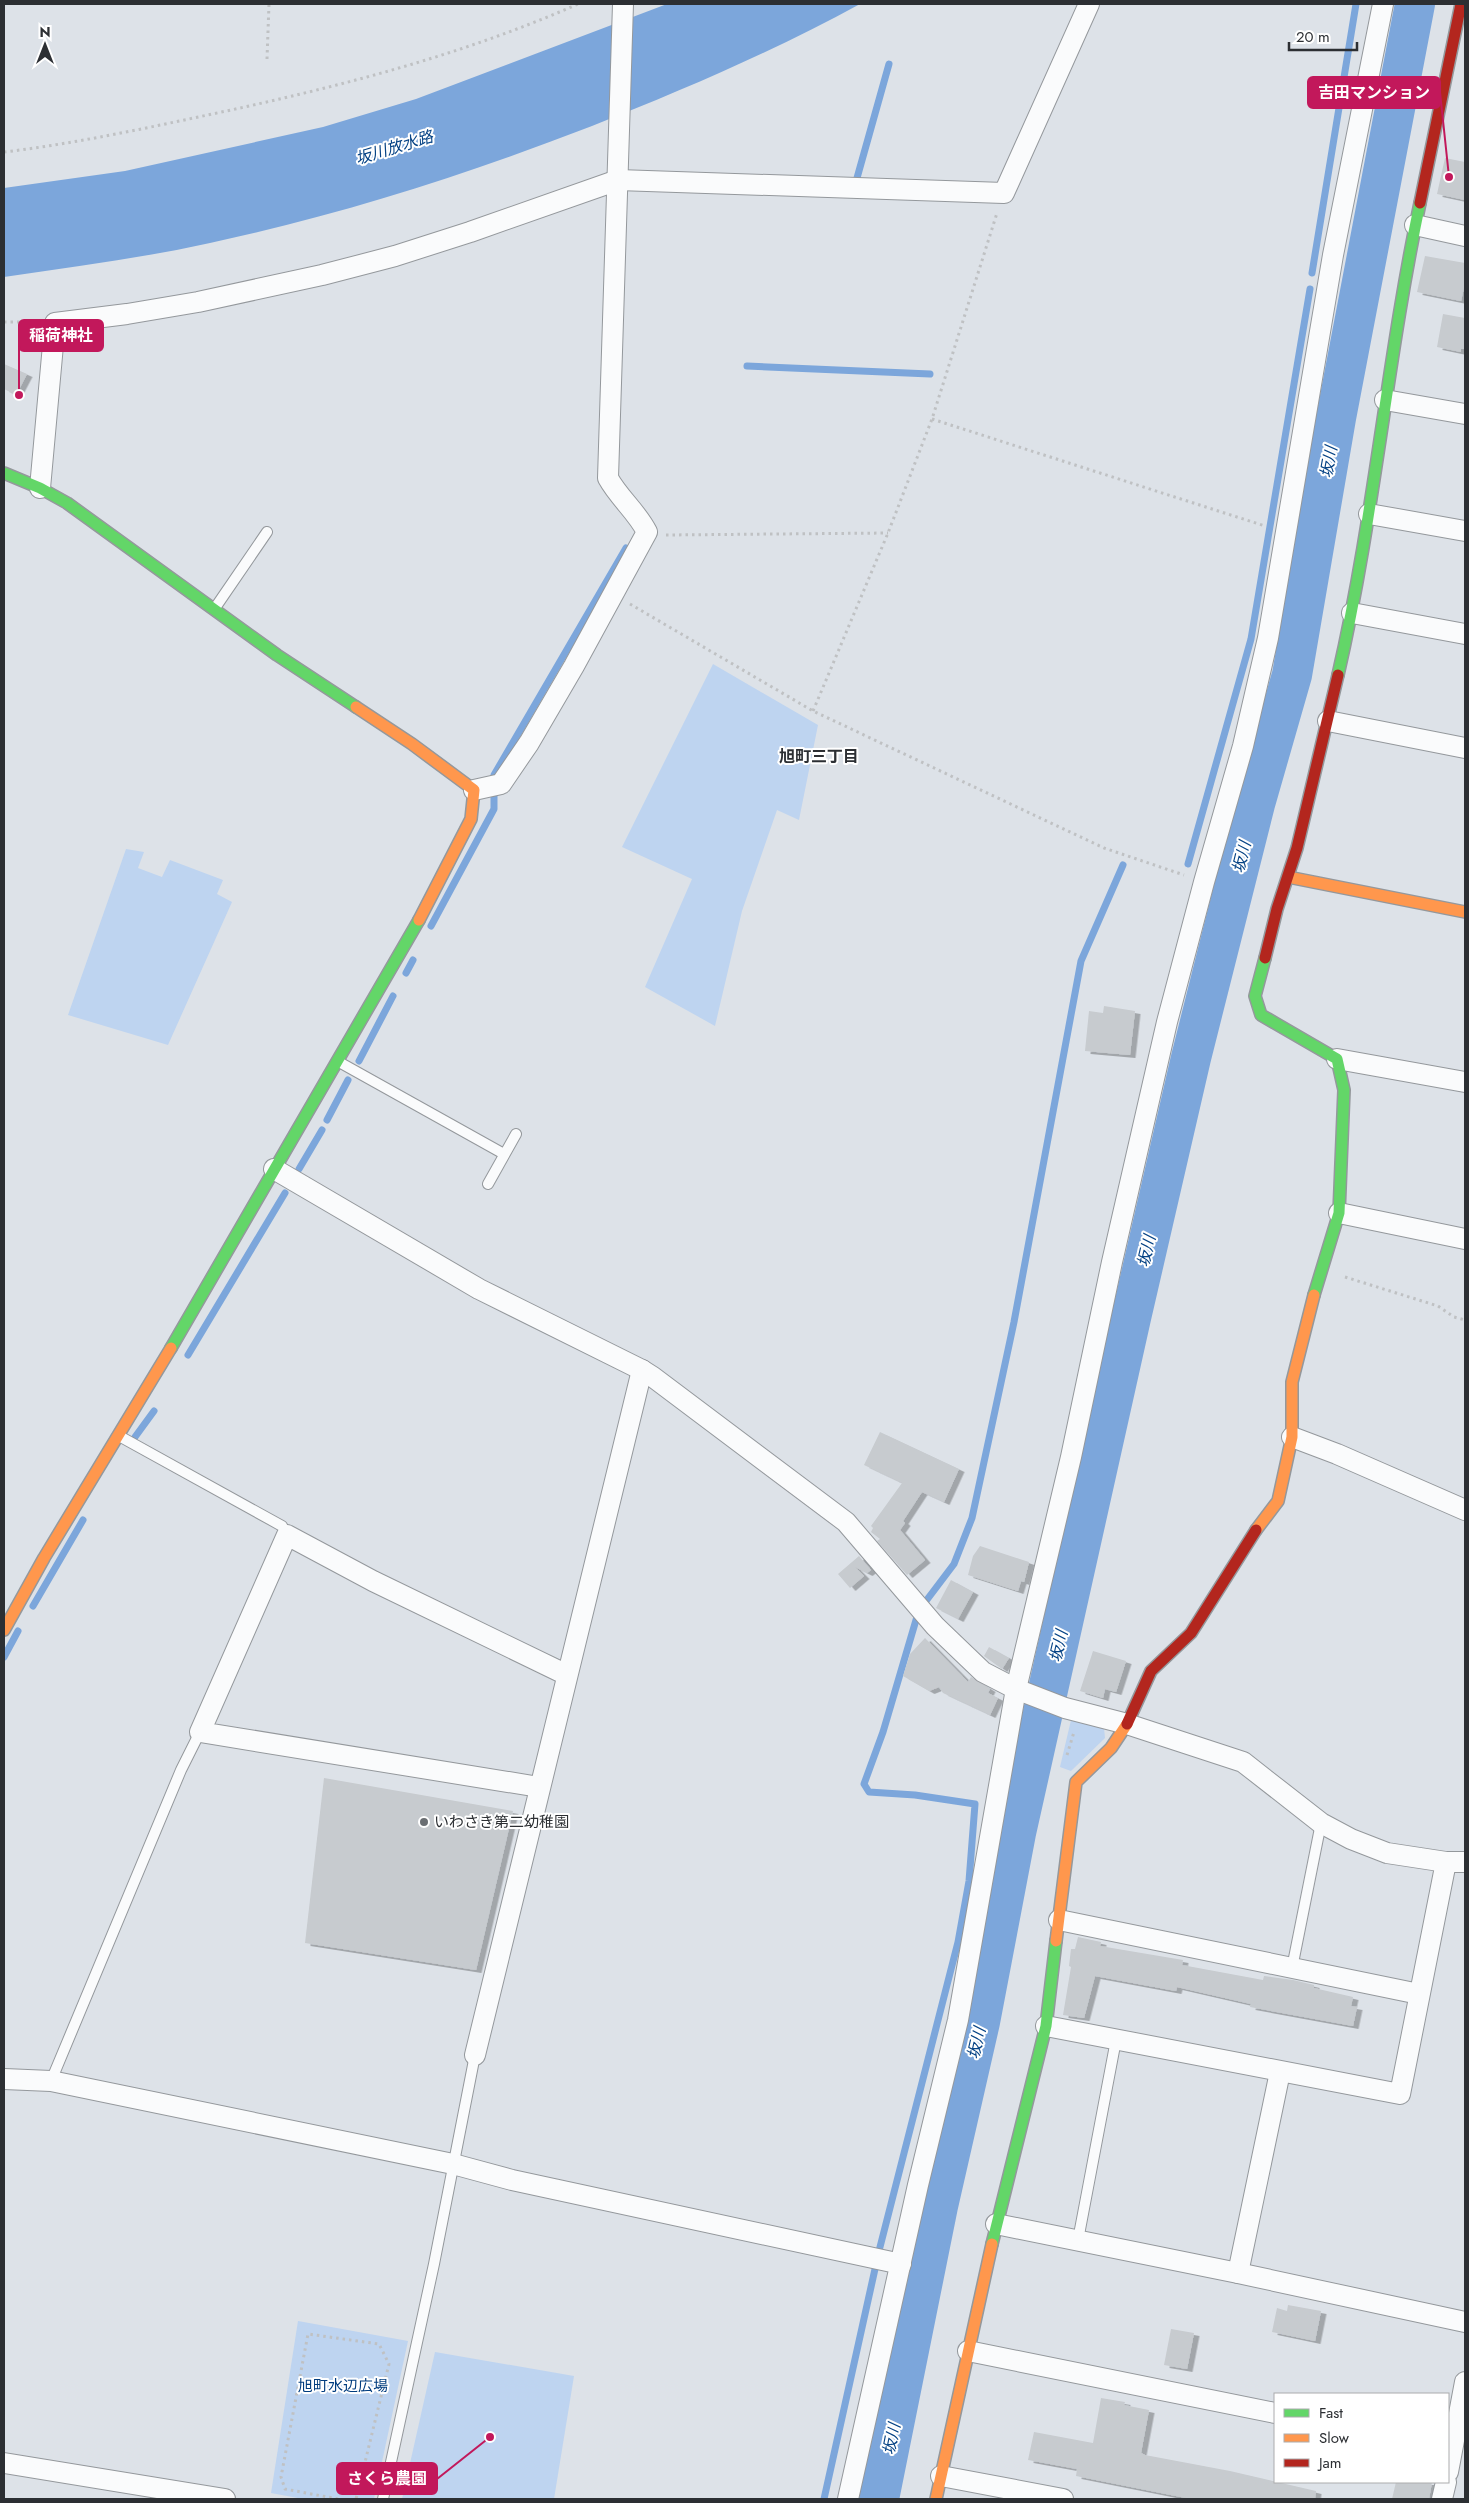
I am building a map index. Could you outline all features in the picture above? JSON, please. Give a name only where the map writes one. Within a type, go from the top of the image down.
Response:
[{"type":"street","points":[[4,473],[40,488],[119,539],[293,665],[412,744],[474,790],[501,784],[534,735],[647,532],[640,518],[616,492],[608,478],[623,4]]},
{"type":"street","points":[[40,488],[55,322],[127,314],[198,302],[322,275],[394,256],[470,232],[618,177],[1004,193],[1089,4]]},
{"type":"street","points":[[848,2499],[886,2262],[967,1978],[1019,1690],[1112,1262],[1158,1060],[1204,882],[1243,746],[1264,656],[1333,255],[1383,4]]},
{"type":"street","points":[[1461,4],[1403,284],[1352,613],[1297,848],[1254,996],[1261,1015],[1337,1059],[1465,1082]]},
{"type":"street","points":[[1415,225],[1465,236]]},
{"type":"street","points":[[1385,400],[1465,414]]},
{"type":"street","points":[[1368,514],[1465,531]]},
{"type":"street","points":[[1352,613],[1465,634]]},
{"type":"street","points":[[1328,721],[1465,748]]},
{"type":"street","points":[[4,1630],[44,1558],[120,1436],[402,953],[471,819],[474,790]]},
{"type":"street","points":[[1288,877],[1465,912]]},
{"type":"street","points":[[936,2499],[996,2224],[1046,2026],[1076,1782],[1111,1748],[1127,1724],[1151,1671],[1167,1658],[1191,1633],[1250,1538],[1278,1501],[1292,1437],[1292,1382],[1320,1269],[1339,1213],[1344,1090],[1337,1059]]},
{"type":"street","points":[[274,1170],[479,1289],[642,1370],[846,1522],[935,1626],[983,1672],[1019,1690],[1065,1708],[1127,1724],[1243,1762],[1321,1823],[1351,1839],[1388,1853],[1456,1862],[1419,1994],[1400,2094],[1046,2026]]},
{"type":"street","points":[[1339,1213],[1465,1239]]},
{"type":"street","points":[[475,2055],[642,1370]]},
{"type":"street","points":[[1292,1437],[1337,1454],[1465,1510]]},
{"type":"street","points":[[539,1787],[200,1732],[287,1535],[373,1581],[567,1675]]},
{"type":"street","points":[[1059,1920],[1419,1994]]},
{"type":"street","points":[[1238,2273],[1280,2072]]},
{"type":"street","points":[[4,2079],[51,2081],[453,2164],[512,2180],[886,2262]]},
{"type":"street","points":[[996,2224],[1238,2273],[1465,2322]]},
{"type":"street","points":[[968,2351],[1274,2413]]},
{"type":"street","points":[[1450,2449],[1465,2382]]},
{"type":"street","points":[[4,2463],[225,2499]]},
{"type":"street","points":[[941,2476],[1063,2499]]},
{"type":"street","points":[[1442,2499],[1446,2483]]},
{"type":"lane","points":[[214,608],[267,532]]},
{"type":"lane","points":[[338,1062],[504,1154]]},
{"type":"lane","points":[[488,1184],[516,1134]]},
{"type":"lane","points":[[120,1436],[282,1526],[287,1535]]},
{"type":"lane","points":[[51,2081],[181,1770],[200,1732]]},
{"type":"lane","points":[[1292,1968],[1321,1823]]},
{"type":"lane","points":[[1078,2240],[1116,2040]]},
{"type":"lane","points":[[383,2499],[434,2264],[475,2055]]},
{"type":"path","points":[[267,59],[269,4]]},
{"type":"path","points":[[4,152],[168,124],[308,92],[436,57],[541,20],[578,4]]},
{"type":"path","points":[[813,711],[888,533],[932,419],[1004,193]]},
{"type":"path","points":[[4,322],[55,322]]},
{"type":"path","points":[[932,419],[1285,532]]},
{"type":"path","points":[[645,536],[888,533]]},
{"type":"path","points":[[611,595],[813,711],[1104,848],[1204,882]]},
{"type":"path","points":[[1320,1269],[1438,1306],[1454,1317],[1465,1320]]},
{"type":"path","points":[[338,2499],[285,2489],[281,2477],[308,2334],[379,2344],[389,2364],[356,2499]]},
{"type":"green space","points":[[713,664],[818,725],[799,820],[777,810],[742,911],[715,1026],[645,987],[692,879],[622,847]]},
{"type":"green space","points":[[126,849],[144,852],[138,868],[162,877],[170,860],[223,880],[217,894],[232,902],[168,1045],[68,1015]]},
{"type":"green space","points":[[1071,1720],[1104,1728],[1105,1738],[1071,1771],[1060,1767]]},
{"type":"green space","name":"旭町水辺広場","points":[[298,2321],[408,2341],[374,2499],[303,2499],[271,2493]]},
{"type":"green space","points":[[435,2352],[574,2376],[554,2499],[402,2499]]},
{"type":"water","name":"坂川放水路","points":[[667,4],[860,4],[761,54],[660,98],[545,144],[451,177],[307,220],[210,243],[133,258],[4,277],[4,188],[125,171],[323,127],[416,99]]},
{"type":"building","points":[[1445,158],[1465,162],[1465,200],[1437,194]]},
{"type":"building","points":[[1425,256],[1465,263],[1465,283],[1461,301],[1417,292]]},
{"type":"building","points":[[1443,314],[1465,318],[1465,349],[1461,349],[1461,352],[1437,347]]},
{"type":"building","points":[[4,364],[27,374],[16,395],[4,389]]},
{"type":"building","points":[[1104,1006],[1135,1011],[1130,1055],[1085,1051],[1089,1011],[1103,1013]]},
{"type":"building","points":[[880,1432],[959,1469],[944,1502],[922,1492],[903,1521],[905,1523],[900,1530],[925,1560],[907,1575],[877,1541],[880,1539],[871,1532],[873,1528],[871,1526],[902,1483],[864,1465]]},
{"type":"building","points":[[980,1546],[1029,1562],[1024,1582],[1021,1581],[1018,1591],[968,1575],[973,1556]]},
{"type":"building","points":[[859,1556],[871,1570],[867,1573],[855,1567],[864,1576],[850,1588],[838,1574]]},
{"type":"building","points":[[951,1580],[973,1592],[958,1619],[936,1608]]},
{"type":"building","points":[[925,1638],[968,1682],[971,1677],[990,1689],[988,1693],[998,1698],[990,1715],[943,1693],[939,1687],[929,1691],[903,1676],[910,1654]]},
{"type":"building","points":[[989,1647],[1009,1658],[1002,1669],[984,1656]]},
{"type":"building","points":[[1093,1651],[1126,1661],[1116,1692],[1105,1689],[1103,1698],[1080,1691]]},
{"type":"building","name":"いわさき第二幼稚園","points":[[324,1778],[513,1811],[476,1970],[305,1943]]},
{"type":"building","points":[[1078,1937],[1101,1942],[1100,1946],[1183,1960],[1182,1965],[1263,1980],[1264,1976],[1293,1980],[1314,1985],[1314,1988],[1353,1997],[1351,2006],[1357,2007],[1353,2026],[1250,2007],[1251,2004],[1177,1987],[1176,1991],[1095,1976],[1084,2018],[1063,2015],[1071,1967],[1069,1966],[1071,1949],[1075,1949]]},
{"type":"building","points":[[1288,2305],[1321,2311],[1315,2341],[1272,2332],[1277,2308],[1287,2311]]},
{"type":"building","points":[[1171,2329],[1194,2333],[1187,2369],[1164,2365]]},
{"type":"building","points":[[1101,2398],[1125,2402],[1124,2405],[1149,2410],[1141,2453],[1316,2491],[1315,2499],[1191,2499],[1076,2476],[1077,2469],[1028,2460],[1034,2432],[1093,2443]]},
{"type":"building","points":[[1396,2483],[1432,2483],[1429,2499],[1392,2499]]},
{"type":"waterway","points":[[1312,273],[1356,4]]},
{"type":"waterway","name":"坂川","points":[[879,2499],[938,2206],[980,2022],[1016,1833],[1131,1318],[1191,1058],[1255,804],[1292,675],[1336,418],[1415,4]]},
{"type":"waterway","points":[[857,178],[889,64]]},
{"type":"waterway","points":[[1188,864],[1251,639],[1310,289]]},
{"type":"waterway","points":[[747,366],[930,374]]},
{"type":"waterway","points":[[431,926],[494,809],[494,775],[626,548]]},
{"type":"waterway","points":[[824,2499],[879,2251],[958,1942],[969,1881],[975,1804],[915,1795],[869,1792],[864,1784],[883,1732],[916,1620],[926,1601],[954,1564],[972,1518],[1014,1322],[1081,961],[1123,865]]},
{"type":"waterway","points":[[406,973],[413,960]]},
{"type":"waterway","points":[[359,1061],[393,996]]},
{"type":"waterway","points":[[327,1120],[348,1080]]},
{"type":"waterway","points":[[299,1169],[322,1130]]},
{"type":"waterway","points":[[188,1355],[285,1193]]},
{"type":"waterway","points":[[135,1437],[154,1411]]},
{"type":"waterway","points":[[33,1606],[83,1520]]},
{"type":"waterway","points":[[4,1657],[18,1631]]},
{"type":"traffic: fast","points":[[1338,675],[1351,616],[1398,321],[1420,203]]},
{"type":"traffic: fast","points":[[4,473],[40,488],[67,503],[277,655],[356,707]]},
{"type":"traffic: fast","points":[[171,1348],[419,920]]},
{"type":"traffic: fast","points":[[1265,958],[1255,996],[1261,1015],[1337,1059],[1344,1090],[1339,1213],[1314,1295]]},
{"type":"traffic: fast","points":[[992,2244],[1046,2026],[1056,1941]]},
{"type":"traffic: slow","points":[[356,707],[412,744],[474,790],[471,819],[419,920]]},
{"type":"traffic: slow","points":[[1288,877],[1465,912]]},
{"type":"traffic: slow","points":[[1256,1530],[1278,1501],[1292,1437],[1292,1382],[1314,1295]]},
{"type":"traffic: slow","points":[[4,1630],[44,1558],[171,1348]]},
{"type":"traffic: slow","points":[[1056,1941],[1076,1782],[1111,1748],[1127,1724]]},
{"type":"traffic: slow","points":[[936,2499],[992,2244]]},
{"type":"traffic: jam","points":[[1420,203],[1461,4]]},
{"type":"traffic: jam","points":[[1265,958],[1277,909],[1297,848],[1338,675]]},
{"type":"traffic: jam","points":[[1127,1724],[1151,1671],[1191,1633],[1256,1530]]},
{"type":"place","name":"吉田マンション","points":[[1449,177]]},
{"type":"place","name":"稲荷神社","points":[[19,395]]},
{"type":"place","name":"いわさき第二幼稚園","points":[[424,1822]]},
{"type":"place","name":"さくら農園","points":[[490,2437]]},
{"type":"district","name":"旭町三丁目","points":[[819,756]]}]
